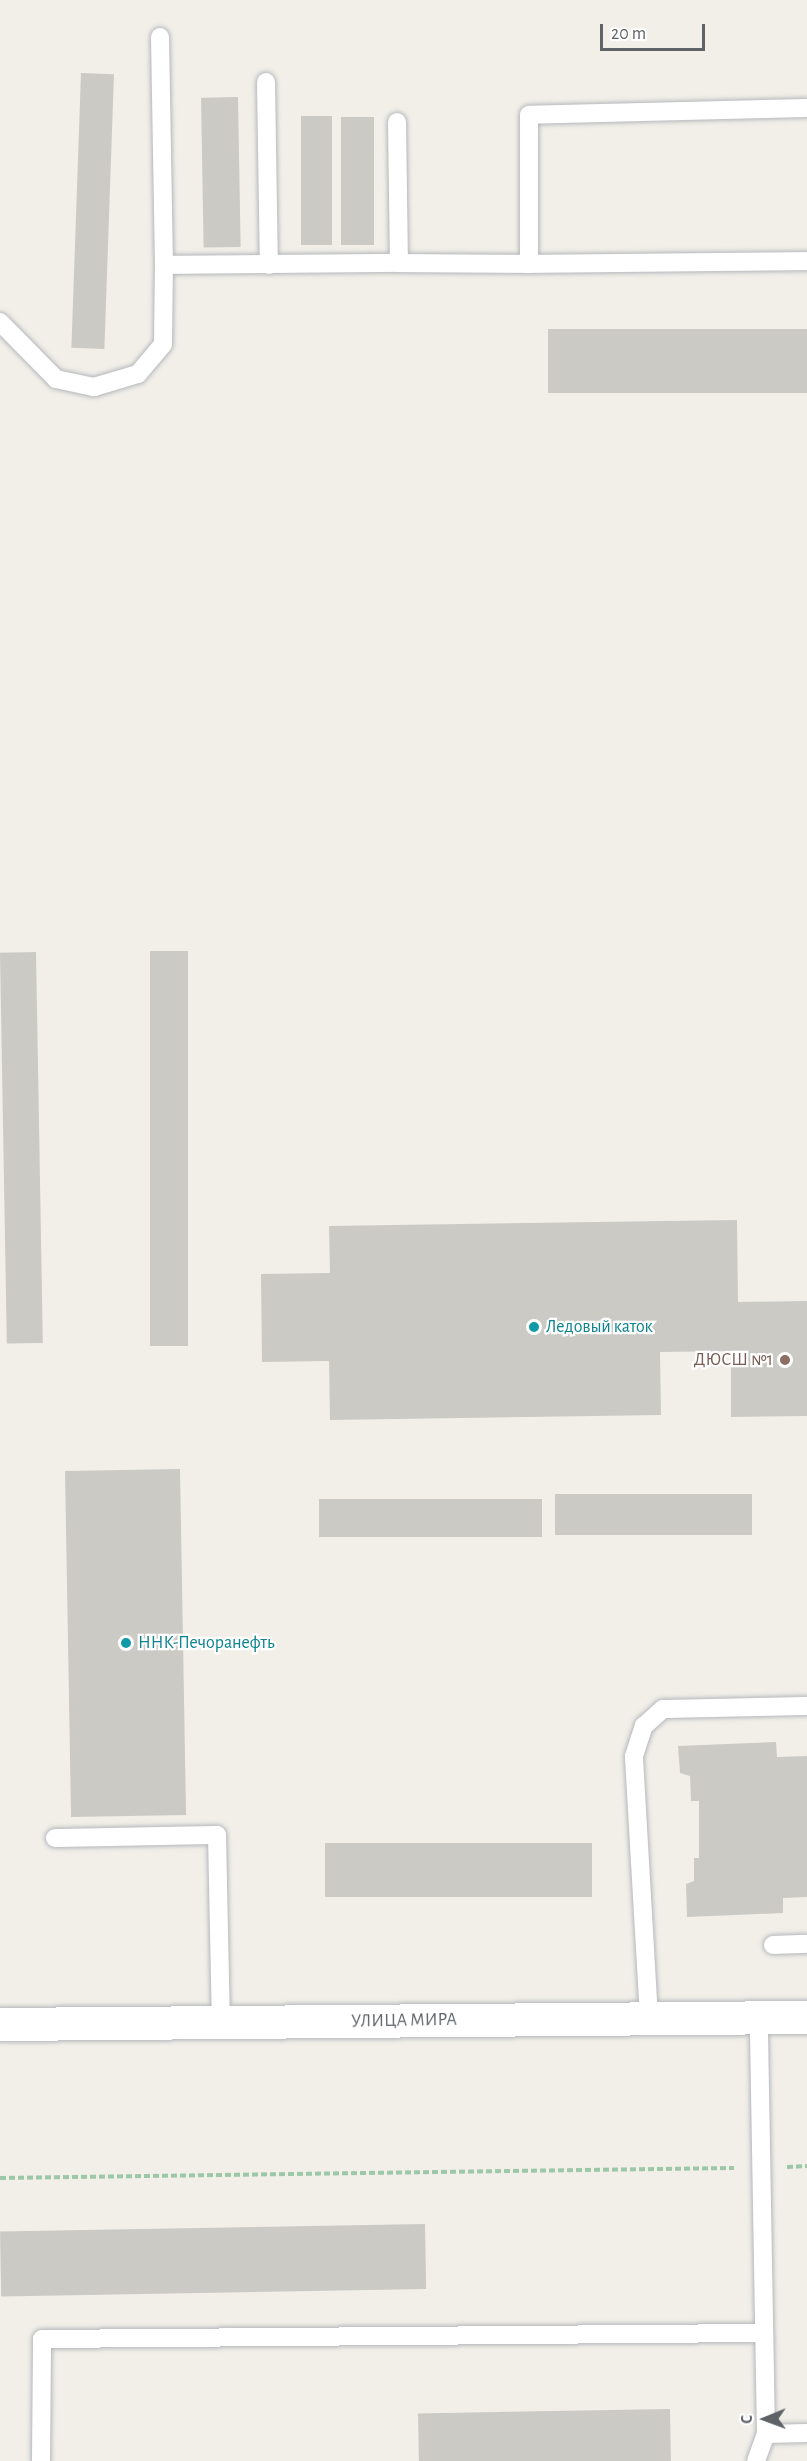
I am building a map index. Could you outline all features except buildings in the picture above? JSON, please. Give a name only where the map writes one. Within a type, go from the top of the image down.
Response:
[{"type":"main road","name":"УЛИЦА МИРА","points":[[0,2024],[807,2017]]},
{"type":"lane","points":[[0,322],[56,379],[94,387],[138,374],[163,344],[160,37]]},
{"type":"lane","points":[[266,82],[270,265]]},
{"type":"lane","points":[[529,264],[529,115],[807,108]]},
{"type":"lane","points":[[397,122],[399,263]]},
{"type":"lane","points":[[164,265],[807,261]]},
{"type":"lane","points":[[649,2018],[634,1756],[644,1726],[663,1709],[807,1706]]},
{"type":"lane","points":[[55,1838],[217,1835],[221,2022]]},
{"type":"lane","points":[[773,1945],[807,1944]]},
{"type":"lane","points":[[756,2461],[766,2434],[759,2018]]},
{"type":"lane","points":[[41,2461],[42,2339],[764,2333]]},
{"type":"lane","points":[[766,2434],[807,2433]]},
{"type":"path","points":[[0,2178],[807,2166]]},
{"type":"place","name":"Ледовый каток","points":[[534,1327]]},
{"type":"place","name":"ДЮСШ №1","points":[[785,1360]]},
{"type":"place","name":"ННК-Печоранефть","points":[[126,1643]]}]
